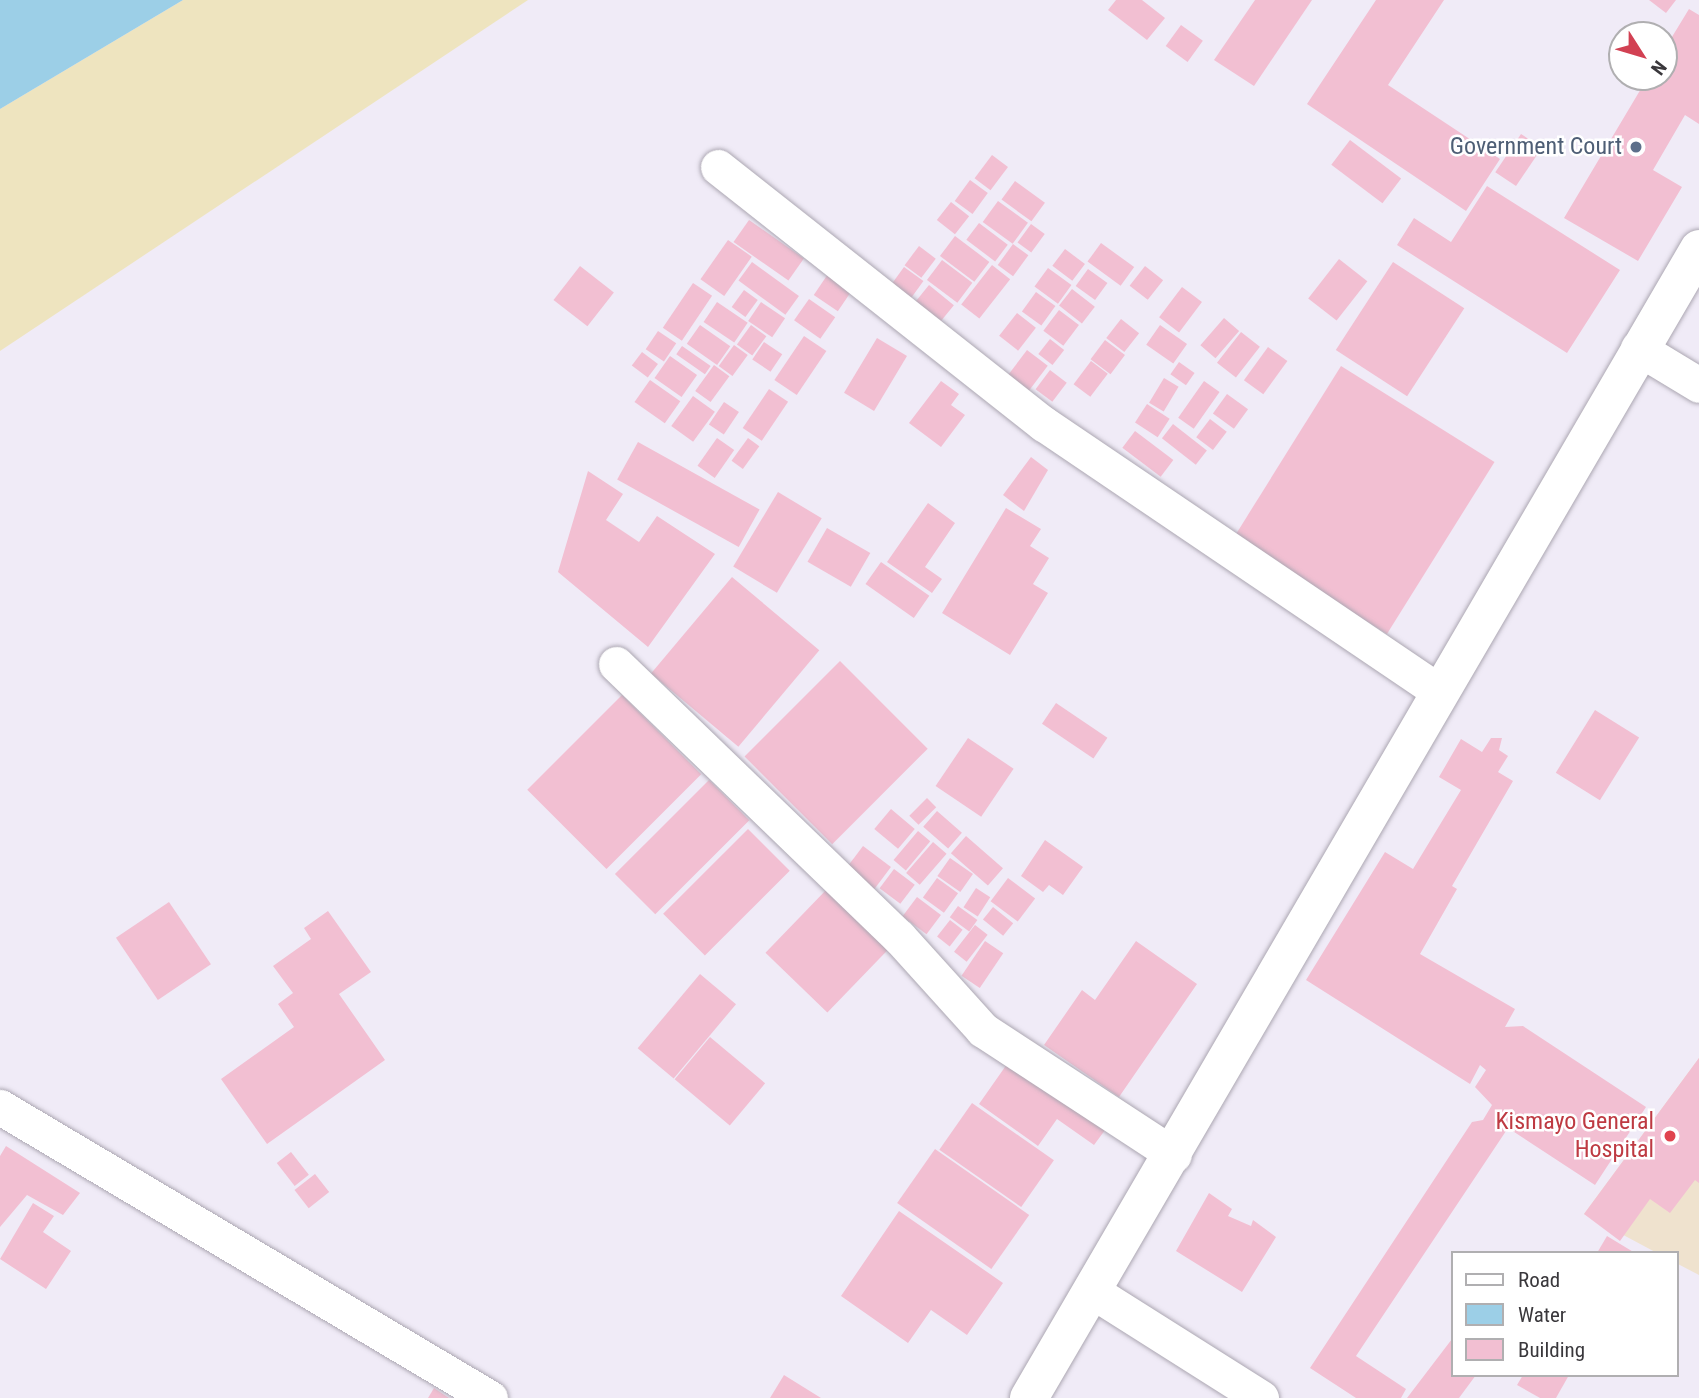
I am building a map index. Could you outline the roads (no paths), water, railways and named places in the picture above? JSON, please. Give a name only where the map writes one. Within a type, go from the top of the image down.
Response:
[{"type":"street","points":[[718,167],[1044,424],[1440,691]]},
{"type":"street","points":[[1029,1398],[1174,1154],[1637,348],[1699,249]]},
{"type":"street","points":[[1637,348],[1699,385]]},
{"type":"street","points":[[617,664],[900,937],[983,1030],[1174,1154]]},
{"type":"street","points":[[0,1107],[490,1398]]},
{"type":"street","points":[[1092,1291],[1261,1398]]},
{"type":"water","points":[[0,0],[183,0],[0,109]]},
{"type":"place","name":"Government Court","points":[[1636,147]]},
{"type":"place","name":"Kismayo General Hospital","points":[[1670,1136]]}]
